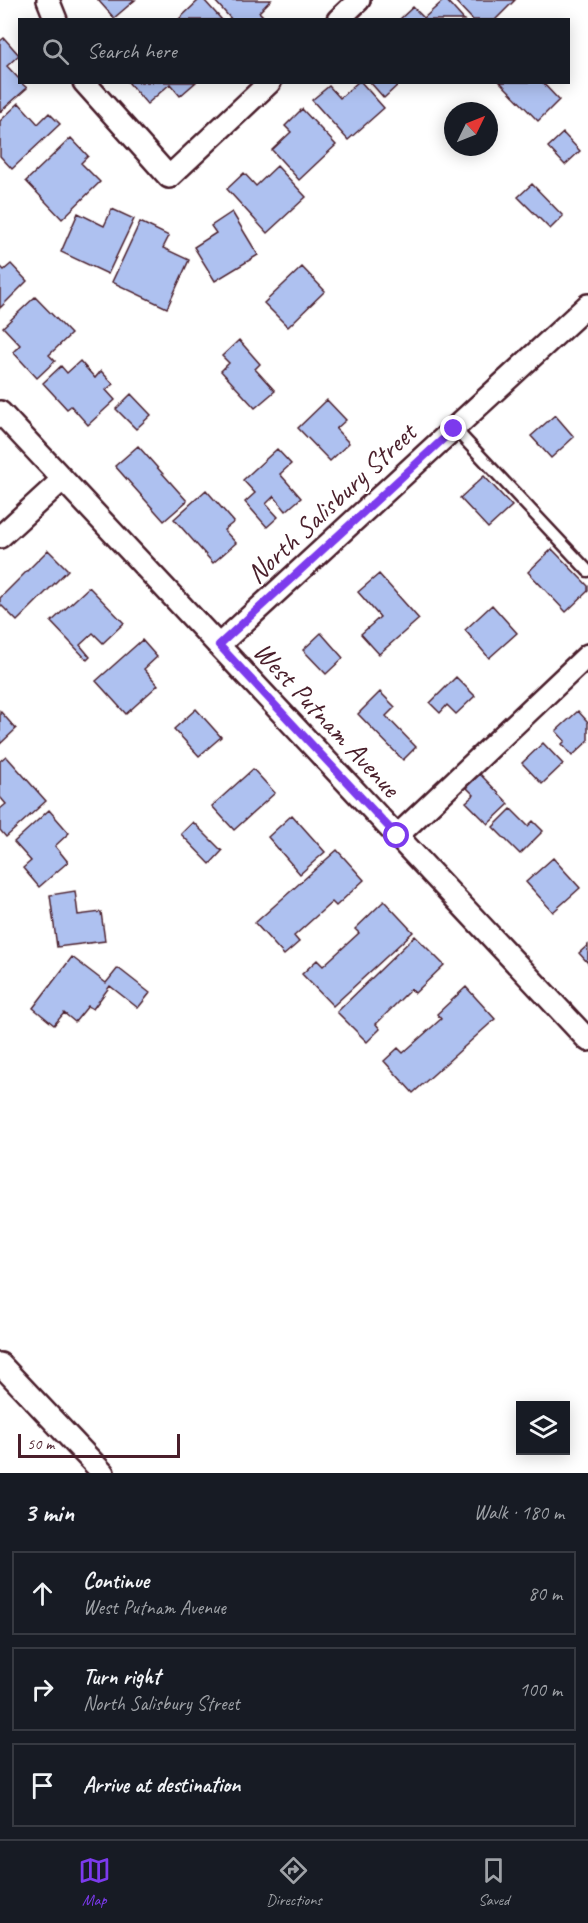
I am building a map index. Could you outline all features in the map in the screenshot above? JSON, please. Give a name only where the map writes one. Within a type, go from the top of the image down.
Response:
[{"type":"street","points":[[48,0],[55,18]]},
{"type":"street","points":[[340,18],[359,0]]},
{"type":"street","points":[[86,84],[169,177],[268,84]]},
{"type":"street","name":"North Salisbury Street","points":[[219,645],[588,305]]},
{"type":"street","name":"West Putnam Avenue","points":[[0,412],[588,1040]]},
{"type":"street","points":[[0,537],[63,479]]},
{"type":"street","points":[[397,836],[588,655]]},
{"type":"street","points":[[0,1364],[103,1473]]},
{"type":"lane","points":[[454,429],[588,571]]},
{"type":"building","points":[[98,0],[135,0],[114,18]]},
{"type":"building","points":[[199,0],[204,0],[220,18],[180,18]]},
{"type":"building","points":[[271,0],[259,12],[265,18],[230,18],[215,1]]},
{"type":"building","points":[[446,0],[462,18],[424,18]]},
{"type":"building","points":[[454,0],[515,0],[497,18],[471,18]]},
{"type":"building","points":[[413,7],[424,18],[401,18]]},
{"type":"building","points":[[4,38],[18,54],[7,66],[18,78],[18,84],[27,88],[0,112],[0,41]]},
{"type":"building","points":[[130,84],[170,84],[147,104]]},
{"type":"building","points":[[170,84],[194,84],[180,96]]},
{"type":"building","points":[[356,84],[363,84],[384,108],[348,140],[312,100],[329,86],[340,98]]},
{"type":"building","points":[[372,84],[399,84],[384,98]]},
{"type":"building","points":[[502,84],[544,84],[559,100],[538,121]]},
{"type":"building","points":[[19,103],[38,124],[49,113],[60,124],[12,169],[0,156],[0,121]]},
{"type":"building","points":[[302,109],[336,145],[299,180],[272,150],[291,132],[285,126]]},
{"type":"building","points":[[563,133],[580,151],[565,165],[548,147]]},
{"type":"building","points":[[71,138],[88,156],[81,163],[100,182],[62,219],[26,181]]},
{"type":"building","points":[[277,166],[306,197],[267,233],[227,189],[244,173],[256,186]]},
{"type":"building","points":[[532,184],[563,216],[550,229],[518,197]]},
{"type":"building","points":[[112,209],[134,219],[108,274],[61,252],[78,213],[104,226]]},
{"type":"building","points":[[232,212],[258,255],[215,281],[194,247],[216,233],[211,226]]},
{"type":"building","points":[[140,222],[169,236],[163,248],[189,260],[167,308],[112,282]]},
{"type":"building","points":[[11,264],[27,281],[0,308],[0,266],[4,270]]},
{"type":"building","points":[[302,267],[325,291],[288,327],[264,303]]},
{"type":"building","points":[[35,297],[71,334],[49,355],[55,361],[37,378],[13,352],[20,345],[3,327]]},
{"type":"building","points":[[239,340],[260,364],[255,369],[275,391],[255,408],[221,371],[229,363],[222,356]]},
{"type":"building","points":[[80,361],[95,378],[101,371],[113,384],[106,390],[115,400],[88,425],[71,406],[67,409],[43,383],[61,366],[67,373]]},
{"type":"building","points":[[131,394],[151,415],[136,429],[116,409]]},
{"type":"building","points":[[327,400],[346,420],[336,429],[349,443],[330,461],[298,428]]},
{"type":"building","points":[[555,415],[574,437],[551,458],[531,436]]},
{"type":"building","points":[[138,446],[187,501],[164,521],[115,466]]},
{"type":"building","points":[[277,449],[291,464],[280,474],[301,498],[286,511],[274,496],[266,504],[278,517],[267,527],[245,502],[255,493],[243,480]]},
{"type":"building","points":[[484,476],[512,506],[488,528],[460,498]]},
{"type":"building","points":[[206,490],[234,522],[224,530],[236,543],[213,563],[174,519]]},
{"type":"building","points":[[552,549],[588,586],[588,591],[566,612],[528,572]]},
{"type":"building","points":[[48,550],[68,570],[17,621],[0,604],[0,598]]},
{"type":"building","points":[[379,574],[419,619],[379,654],[361,634],[380,617],[358,592]]},
{"type":"building","points":[[89,587],[124,623],[103,643],[93,633],[80,645],[90,657],[87,660],[51,622]]},
{"type":"building","points":[[492,605],[517,633],[489,658],[465,630]]},
{"type":"building","points":[[321,633],[343,658],[326,674],[303,650]]},
{"type":"building","points":[[142,640],[157,657],[144,669],[158,685],[126,714],[96,681]]},
{"type":"building","points":[[456,677],[475,696],[456,714],[447,705],[440,713],[430,703]]},
{"type":"building","points":[[380,692],[395,707],[386,716],[416,747],[403,760],[358,714]]},
{"type":"building","points":[[196,709],[221,737],[199,756],[174,729]]},
{"type":"building","points":[[0,711],[16,729],[0,744]]},
{"type":"building","points":[[578,711],[588,722],[588,741],[572,756],[562,744],[565,741],[556,731]]},
{"type":"building","points":[[543,743],[563,764],[542,784],[522,763]]},
{"type":"building","points":[[6,756],[46,801],[6,837],[0,830],[0,809],[6,804],[0,797],[0,761]]},
{"type":"building","points":[[253,769],[275,793],[234,830],[212,806]]},
{"type":"building","points":[[480,774],[509,804],[488,824],[466,802],[474,795],[466,787]]},
{"type":"building","points":[[511,809],[528,826],[533,821],[543,831],[520,854],[493,827]]},
{"type":"building","points":[[49,810],[69,833],[55,846],[68,862],[39,887],[23,868],[31,861],[14,842]]},
{"type":"building","points":[[292,815],[325,852],[300,874],[268,837]]},
{"type":"building","points":[[193,822],[222,851],[210,864],[181,834]]},
{"type":"building","points":[[337,850],[364,880],[336,906],[332,902],[294,936],[299,942],[284,955],[255,923]]},
{"type":"building","points":[[553,858],[580,888],[553,912],[526,882]]},
{"type":"building","points":[[75,891],[78,915],[101,912],[105,941],[57,947],[50,895]]},
{"type":"building","points":[[384,901],[413,932],[333,1006],[302,974],[317,960],[323,966],[359,933],[355,929]]},
{"type":"building","points":[[415,936],[444,965],[415,993],[411,989],[376,1024],[380,1029],[367,1042],[337,1012]]},
{"type":"building","points":[[588,945],[588,963],[579,953]]},
{"type":"building","points":[[72,957],[106,983],[118,968],[150,993],[138,1008],[110,986],[93,1009],[88,1006],[75,1022],[64,1013],[54,1025],[33,1008]]},
{"type":"building","points":[[466,987],[495,1019],[413,1093],[384,1061],[398,1048],[403,1053],[441,1019],[437,1014]]},
{"type":"route","points":[[397,836],[219,645],[454,429]]}]
